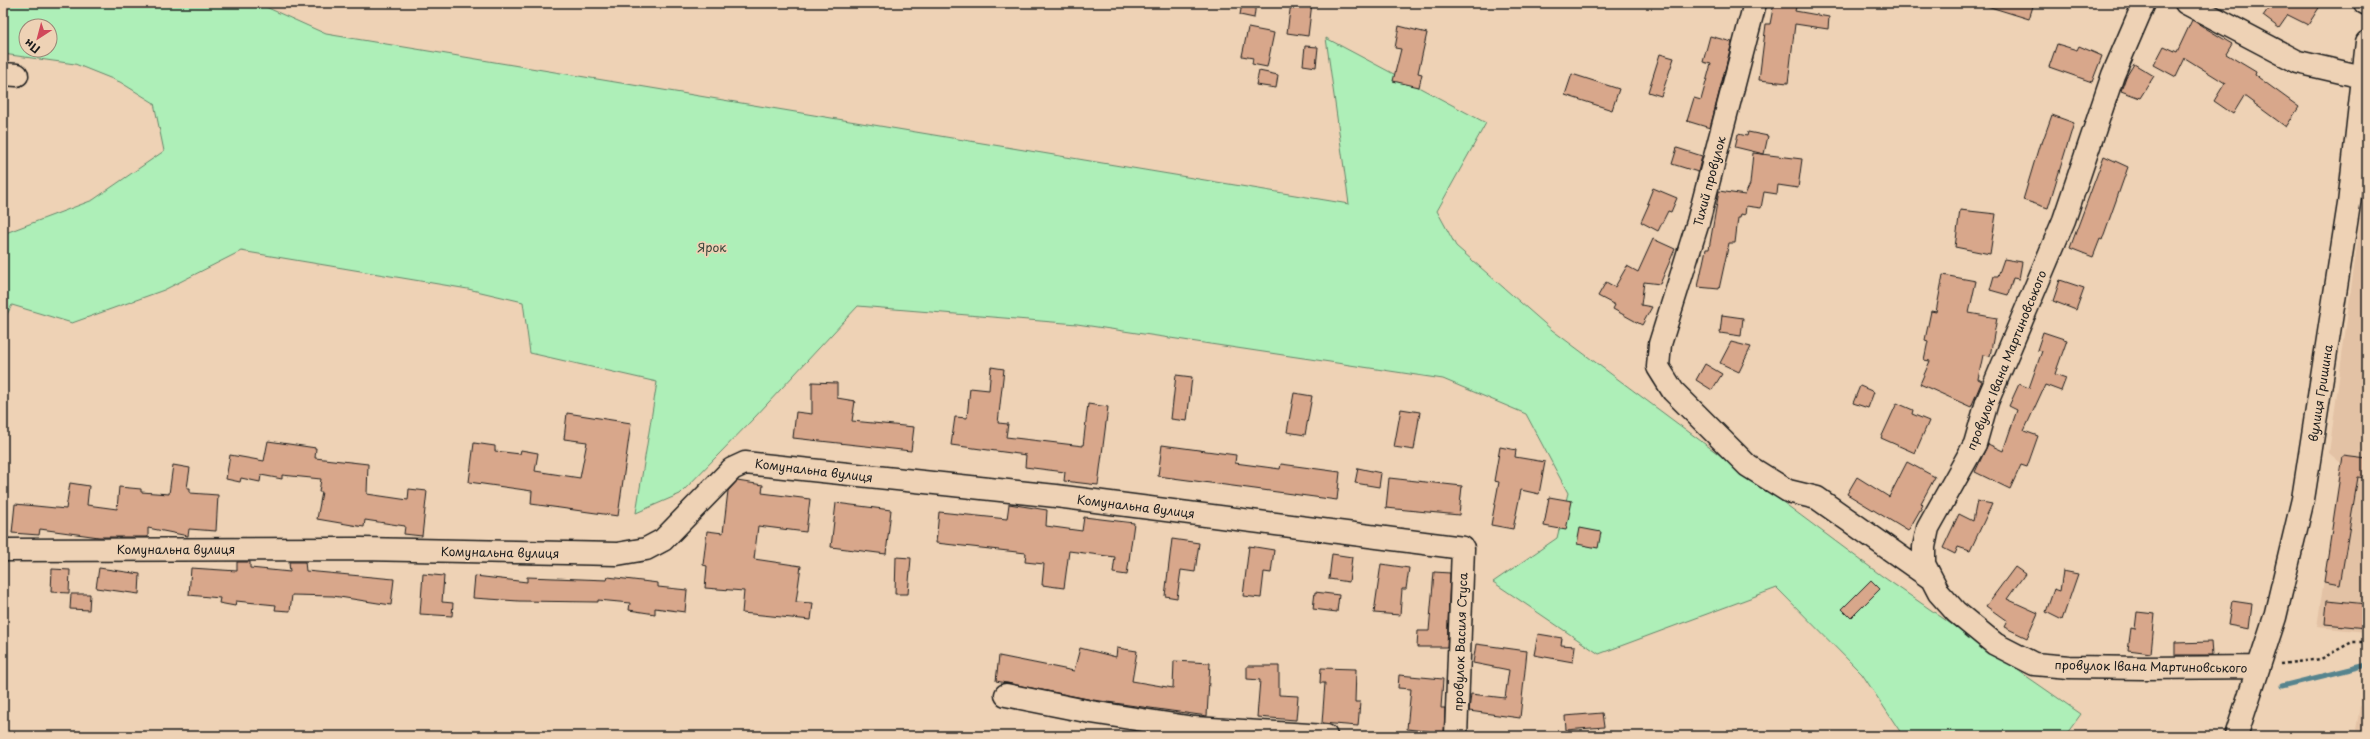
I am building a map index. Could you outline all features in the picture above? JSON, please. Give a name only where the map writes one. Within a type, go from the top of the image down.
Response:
[{"type":"street","name":"Тихий провулок","points":[[1755,3],[1698,222],[1657,357],[1658,367],[1673,391],[1748,466],[1788,491],[1817,498],[1930,577]]},
{"type":"street","name":"провулок Івана Мартиновського","points":[[2144,3],[2113,75],[2064,220],[1987,402],[1974,444],[1928,528],[1924,552],[1924,564],[1939,593],[1973,626],[1995,644],[2034,664],[2069,667],[2138,668],[2258,667]]},
{"type":"street","points":[[2186,3],[2298,62],[2363,77]]},
{"type":"street","name":"вулиця Гришина","points":[[2236,736],[2284,586],[2303,500],[2349,204],[2367,42]]},
{"type":"street","name":"Комунальна вулиця","points":[[3,550],[361,549],[617,554],[646,549],[663,540],[732,470],[745,462],[1056,496],[1463,548]]},
{"type":"street","name":"провулок Василя Стуса","points":[[1456,736],[1463,548]]},
{"type":"street","points":[[1006,695],[1091,712],[1194,728],[1326,736]]},
{"type":"path","points":[[2258,667],[2321,659],[2352,642],[2367,642]]},
{"type":"shaded area","points":[[2367,171],[2367,632],[2317,627],[2341,463],[2329,453]]},
{"type":"shaded area","points":[[2360,706],[2367,707],[2367,731],[2356,730]]},
{"type":"green space","name":"Ярок","points":[[3,3],[257,3],[326,34],[1349,204],[1326,38],[1486,123],[1437,211],[1456,246],[1552,330],[1882,576],[2081,714],[2065,736],[1903,736],[1862,674],[1777,588],[1599,654],[1493,582],[1557,538],[1568,493],[1526,414],[1443,379],[1077,324],[858,306],[755,417],[680,494],[636,513],[657,382],[530,353],[523,302],[468,289],[241,251],[164,290],[72,323],[12,305],[3,322],[3,234],[93,200],[164,151],[154,103],[120,82],[75,64],[32,58],[58,58],[58,18],[18,18],[18,56],[3,54]]},
{"type":"building","points":[[1242,3],[1256,3],[1254,18],[1240,15]]},
{"type":"building","points":[[1291,3],[1312,3],[1308,36],[1287,33]]},
{"type":"building","points":[[1774,3],[1797,3],[1795,11],[1829,17],[1828,29],[1795,24],[1788,83],[1759,80],[1766,24],[1770,24]]},
{"type":"building","points":[[1987,3],[2034,3],[2029,19],[1987,6]]},
{"type":"building","points":[[2264,3],[2322,3],[2308,25],[2288,15],[2279,28],[2263,16],[2270,6]]},
{"type":"building","points":[[2192,20],[2232,44],[2226,54],[2256,72],[2255,75],[2299,107],[2286,127],[2244,96],[2233,114],[2214,101],[2225,83],[2185,58],[2176,77],[2154,65],[2164,46],[2177,52]]},
{"type":"building","points":[[1399,26],[1427,33],[1418,73],[1422,74],[1419,87],[1393,81],[1401,49],[1395,48]]},
{"type":"building","points":[[1248,28],[1274,33],[1267,67],[1252,64],[1253,58],[1242,56]]},
{"type":"building","points":[[1710,36],[1732,42],[1710,128],[1687,121],[1694,98],[1701,100],[1711,64],[1703,62]]},
{"type":"building","points":[[2057,44],[2077,50],[2079,46],[2102,56],[2092,82],[2049,67]]},
{"type":"building","points":[[1305,46],[1318,47],[1316,67],[1303,65]]},
{"type":"building","points":[[1660,54],[1674,58],[1661,96],[1648,92]]},
{"type":"building","points":[[2134,64],[2154,76],[2140,98],[2121,91],[2126,77]]},
{"type":"building","points":[[1259,71],[1278,75],[1276,88],[1256,85]]},
{"type":"building","points":[[1572,74],[1619,89],[1612,110],[1565,95]]},
{"type":"building","points":[[2052,115],[2074,123],[2048,208],[2023,200],[2040,143],[2042,143]]},
{"type":"building","points":[[1748,132],[1768,136],[1764,154],[1735,147],[1738,134],[1747,136]]},
{"type":"building","points":[[1677,148],[1702,156],[1698,172],[1672,164]]},
{"type":"building","points":[[1753,153],[1802,159],[1798,188],[1778,185],[1777,194],[1764,192],[1761,208],[1746,206],[1745,215],[1741,214],[1740,218],[1738,218],[1735,243],[1729,243],[1719,289],[1698,287],[1706,249],[1709,249],[1719,191],[1745,195],[1750,184]]},
{"type":"building","points":[[2104,156],[2128,167],[2102,240],[2100,239],[2093,257],[2070,248]]},
{"type":"building","points":[[1653,188],[1677,198],[1671,212],[1668,211],[1658,231],[1641,222],[1649,204],[1647,203]]},
{"type":"building","points":[[1960,210],[1996,214],[1990,254],[1955,247]]},
{"type":"building","points":[[1653,239],[1675,249],[1660,284],[1644,282],[1641,305],[1652,307],[1642,325],[1613,309],[1615,305],[1598,296],[1606,282],[1615,287],[1627,266],[1638,272]]},
{"type":"building","points":[[2004,259],[2022,262],[2019,279],[2013,278],[2008,295],[1990,290],[1994,276],[1998,276]]},
{"type":"building","points":[[1943,275],[1976,281],[1969,313],[1997,318],[1990,356],[1983,355],[1978,379],[1982,381],[1971,407],[1920,384],[1930,361],[1924,360],[1928,341],[1925,340],[1931,311],[1936,312]]},
{"type":"building","points":[[2060,280],[2084,288],[2076,310],[2053,301]]},
{"type":"building","points":[[1722,315],[1743,318],[1741,336],[1720,333]]},
{"type":"building","points":[[2043,332],[2067,340],[2055,374],[2066,378],[2061,391],[2045,385],[2024,431],[2038,436],[2027,467],[2021,465],[2010,489],[1975,472],[1988,444],[2003,451],[2017,410],[2009,406],[2019,384],[2029,388],[2042,351],[2037,350]]},
{"type":"building","points":[[1731,342],[1751,347],[1739,372],[1720,363]]},
{"type":"building","points":[[1705,364],[1722,374],[1712,390],[1696,380]]},
{"type":"building","points":[[991,367],[1004,369],[998,423],[1008,424],[1006,437],[1083,446],[1088,404],[1108,407],[1098,485],[1064,481],[1065,472],[1025,467],[1026,455],[951,445],[955,417],[967,418],[970,388],[989,390]]},
{"type":"building","points":[[1176,375],[1192,377],[1187,421],[1171,419]]},
{"type":"building","points":[[812,382],[837,383],[837,398],[855,401],[852,421],[914,427],[911,451],[793,438],[796,412],[812,414]]},
{"type":"building","points":[[1860,386],[1874,392],[1868,408],[1853,403]]},
{"type":"building","points":[[1294,393],[1312,396],[1305,435],[1287,432]]},
{"type":"building","points":[[1897,403],[1913,410],[1912,414],[1929,421],[1915,453],[1881,438]]},
{"type":"building","points":[[1401,409],[1420,412],[1414,450],[1394,447]]},
{"type":"building","points":[[567,413],[631,423],[618,516],[531,504],[532,491],[469,482],[474,443],[495,446],[495,451],[520,454],[521,450],[538,453],[535,471],[580,478],[587,442],[564,439]]},
{"type":"building","points":[[268,441],[316,448],[315,458],[368,464],[367,494],[408,500],[409,489],[427,491],[422,536],[404,534],[405,526],[365,520],[364,527],[317,519],[322,492],[319,492],[321,479],[282,475],[282,479],[261,475],[260,482],[241,478],[240,482],[226,479],[230,455],[264,461]]},
{"type":"building","points":[[1162,445],[1236,455],[1235,463],[1280,469],[1281,464],[1340,472],[1337,500],[1158,476]]},
{"type":"building","points":[[1500,447],[1516,450],[1515,457],[1545,462],[1539,494],[1521,490],[1513,529],[1491,525],[1499,482],[1494,481]]},
{"type":"building","points":[[2343,456],[2367,459],[2367,478],[2358,477],[2340,585],[2324,582]]},
{"type":"building","points":[[1907,462],[1935,477],[1921,503],[1923,505],[1908,531],[1847,494],[1857,477],[1889,497]]},
{"type":"building","points":[[173,465],[190,468],[187,488],[190,488],[190,493],[218,495],[216,531],[189,529],[188,536],[148,528],[148,537],[99,537],[40,529],[39,535],[12,533],[15,504],[66,509],[70,483],[89,486],[87,505],[117,509],[119,487],[141,489],[141,492],[169,494]]},
{"type":"building","points":[[1358,468],[1381,473],[1379,487],[1355,483]]},
{"type":"building","points":[[1389,478],[1462,486],[1459,515],[1386,508]]},
{"type":"building","points":[[737,481],[763,485],[762,493],[810,499],[806,532],[758,526],[754,559],[801,566],[796,602],[813,603],[811,620],[742,613],[744,591],[705,588],[707,566],[703,565],[707,531],[723,533],[728,491]]},
{"type":"building","points":[[1549,497],[1572,501],[1566,530],[1544,526]]},
{"type":"building","points":[[1977,501],[1992,504],[1970,551],[1958,547],[1955,554],[1943,548],[1959,514],[1973,521]]},
{"type":"building","points":[[836,503],[891,510],[886,554],[831,547]]},
{"type":"building","points":[[1009,504],[1047,510],[1046,526],[1082,531],[1084,517],[1134,523],[1127,575],[1113,573],[1115,557],[1069,551],[1064,588],[1042,585],[1044,564],[1025,562],[1026,553],[936,543],[939,512],[1007,519]]},
{"type":"building","points":[[1580,528],[1601,532],[1598,548],[1577,544]]},
{"type":"building","points":[[1172,539],[1199,543],[1195,572],[1181,570],[1177,598],[1165,596]]},
{"type":"building","points":[[1249,546],[1274,550],[1271,573],[1264,572],[1261,598],[1243,596]]},
{"type":"building","points":[[1332,554],[1352,557],[1349,582],[1329,579]]},
{"type":"building","points":[[896,557],[911,558],[908,594],[895,594]]},
{"type":"building","points":[[237,562],[250,562],[250,568],[290,572],[289,562],[305,562],[306,571],[394,579],[391,605],[333,596],[292,595],[290,611],[275,610],[276,605],[236,601],[235,606],[219,603],[220,598],[189,595],[191,568],[237,571]]},
{"type":"building","points":[[1381,564],[1409,568],[1406,589],[1402,589],[1400,615],[1374,613]]},
{"type":"building","points":[[2015,567],[2025,574],[2007,599],[2038,613],[2027,638],[2004,627],[2007,621],[1986,606]]},
{"type":"building","points":[[99,568],[140,574],[139,594],[96,588]]},
{"type":"building","points":[[52,569],[70,570],[69,593],[51,592]]},
{"type":"building","points":[[2063,571],[2078,574],[2062,620],[2046,612],[2054,589],[2060,591]]},
{"type":"building","points":[[1434,572],[1450,573],[1447,647],[1417,647],[1418,631],[1429,631]]},
{"type":"building","points":[[423,574],[444,576],[442,602],[453,603],[452,616],[420,614]]},
{"type":"building","points":[[475,576],[527,582],[527,577],[607,580],[608,577],[658,583],[658,587],[687,590],[685,612],[655,608],[655,614],[629,610],[630,603],[598,600],[598,602],[519,601],[473,598]]},
{"type":"building","points":[[1871,580],[1880,589],[1851,618],[1842,609]]},
{"type":"building","points":[[1315,592],[1339,595],[1337,612],[1313,609]]},
{"type":"building","points":[[71,594],[90,594],[89,610],[70,609]]},
{"type":"building","points":[[2327,600],[2367,604],[2367,628],[2325,624]]},
{"type":"building","points":[[2232,601],[2252,604],[2249,629],[2228,625]]},
{"type":"building","points":[[2137,612],[2155,614],[2151,653],[2128,650],[2131,628],[2135,629]]},
{"type":"building","points":[[1538,634],[1562,638],[1561,645],[1575,646],[1573,662],[1534,655]]},
{"type":"building","points":[[2211,642],[2212,655],[2175,655],[2175,643]]},
{"type":"building","points":[[1476,644],[1527,651],[1520,718],[1469,711],[1471,694],[1505,698],[1509,670],[1473,663]]},
{"type":"building","points":[[1080,648],[1116,657],[1117,648],[1137,651],[1132,681],[1173,688],[1174,661],[1210,663],[1207,716],[1093,700],[996,681],[999,656],[1074,671]]},
{"type":"building","points":[[1247,666],[1279,666],[1279,695],[1298,696],[1296,720],[1257,717],[1260,680],[1247,679]]},
{"type":"building","points":[[1321,668],[1356,669],[1355,702],[1360,702],[1358,726],[1322,723],[1325,683],[1320,683]]},
{"type":"building","points":[[1399,675],[1443,679],[1441,708],[1445,708],[1444,733],[1407,729],[1411,689],[1398,688]]},
{"type":"building","points":[[1602,713],[1604,727],[1566,730],[1565,716]]},
{"type":"waterway","points":[[2282,686],[2367,665]]}]
